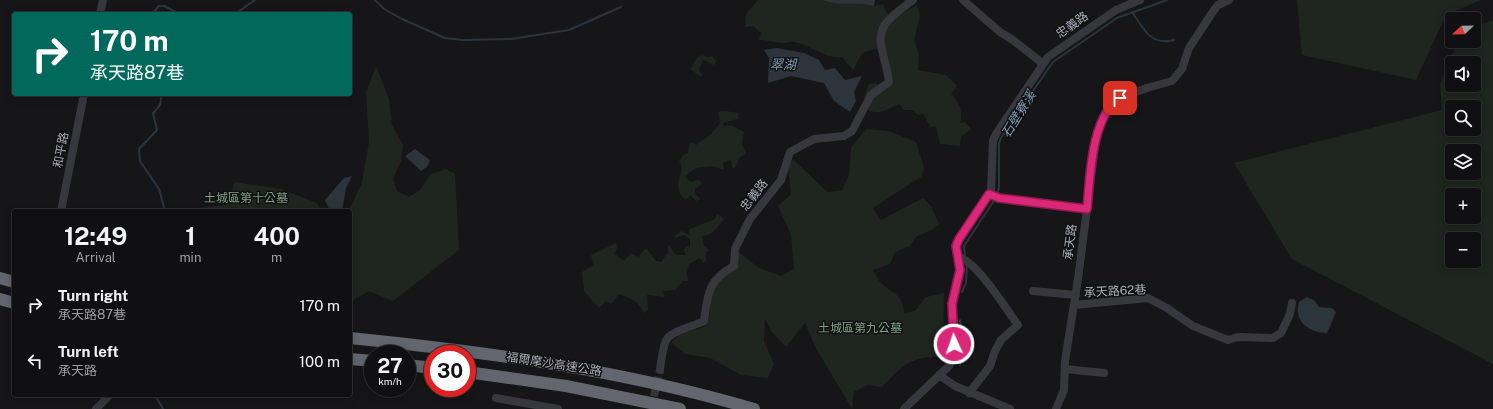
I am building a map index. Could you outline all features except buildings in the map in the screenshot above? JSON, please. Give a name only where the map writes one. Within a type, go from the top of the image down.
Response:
[{"type":"highway","points":[[0,278],[12,281]]},
{"type":"highway","points":[[0,299],[12,302]]},
{"type":"highway","name":"福爾摩沙高速公路","points":[[352,338],[445,348],[572,366],[658,383],[754,409]]},
{"type":"highway","points":[[352,359],[364,360]]},
{"type":"highway","name":"福爾摩沙高速公路","points":[[476,373],[566,386],[680,409]]},
{"type":"street","points":[[101,12],[104,0]]},
{"type":"street","name":"忠義路","points":[[660,370],[667,339],[674,333],[694,327],[704,321],[706,297],[711,284],[723,272],[734,266],[735,248],[750,219],[781,180],[790,152],[814,139],[844,136],[852,131],[871,95],[889,82],[888,70],[882,53],[879,35],[888,21],[914,0]]},
{"type":"street","points":[[963,0],[1000,32],[1013,40],[1042,64]]},
{"type":"street","name":"忠義路","points":[[904,409],[949,366],[954,355],[952,304],[960,270],[960,256],[956,246],[959,239],[994,196],[992,141],[996,134],[1048,57],[1082,32],[1116,10],[1140,0]]},
{"type":"street","name":"承天路","points":[[1056,409],[1064,390],[1064,369],[1076,295],[1096,138],[1107,109],[1120,98],[1147,88],[1172,82],[1182,69],[1189,48],[1214,10],[1218,5],[1228,0]]},
{"type":"street","name":"和平路","points":[[61,209],[84,96]]},
{"type":"street","points":[[994,196],[1087,209]]},
{"type":"street","points":[[960,256],[975,267],[1018,325],[1001,340],[995,351],[990,366],[969,393]]},
{"type":"street","points":[[1033,290],[1076,295]]},
{"type":"street","name":"承天路62巷","points":[[1074,306],[1148,298],[1167,308],[1193,326],[1228,340],[1238,337],[1273,338],[1281,332],[1290,314],[1292,303]]},
{"type":"street","points":[[1064,369],[1104,373]]},
{"type":"street","points":[[939,375],[955,386],[969,393],[1010,409]]},
{"type":"street","points":[[96,409],[108,397]]},
{"type":"street","points":[[496,398],[558,409]]},
{"type":"green space","points":[[758,0],[823,0],[848,4],[862,2],[874,6],[883,4],[886,12],[893,18],[917,5],[920,16],[914,40],[919,54],[918,70],[946,75],[957,86],[951,94],[957,100],[960,107],[960,123],[965,122],[971,129],[961,137],[960,146],[940,144],[936,126],[930,127],[924,114],[918,115],[912,110],[903,110],[900,104],[881,112],[869,111],[864,97],[869,84],[876,83],[882,88],[889,83],[882,47],[862,53],[853,70],[842,57],[824,54],[800,43],[781,43],[759,40],[761,33],[753,26],[745,27],[746,14]]},
{"type":"green space","points":[[1297,0],[1481,0],[1453,12],[1445,12],[1445,17],[1416,80],[1302,55]]},
{"type":"green space","points":[[1493,20],[1493,364],[1292,259],[1234,163],[1442,110],[1440,83],[1445,71],[1445,92],[1481,92],[1481,56],[1452,56],[1455,48],[1481,48],[1481,24]]},
{"type":"green space","points":[[701,55],[708,57],[712,56],[716,61],[714,65],[703,60],[699,70],[703,76],[700,76],[690,69]]},
{"type":"green space","points":[[376,66],[389,99],[392,125],[403,145],[401,161],[393,179],[397,191],[409,197],[420,190],[431,174],[446,169],[455,174],[459,250],[393,301],[369,291],[355,299],[352,304],[352,209],[350,209],[362,182],[369,142],[366,93]]},
{"type":"green space","points":[[725,111],[739,113],[738,119],[723,123],[724,126],[731,125],[744,132],[742,142],[746,154],[740,157],[735,168],[732,168],[731,160],[723,163],[724,170],[713,166],[696,168],[685,176],[690,182],[699,180],[702,184],[695,189],[695,194],[701,199],[696,201],[690,195],[688,198],[684,199],[678,187],[681,170],[679,162],[683,155],[688,153],[690,143],[693,142],[696,145],[711,134],[720,123],[718,112]]},
{"type":"green space","name":"土城區第九公墓","points":[[866,129],[889,131],[916,142],[924,168],[921,177],[873,208],[881,220],[923,198],[931,206],[939,224],[932,230],[917,236],[910,246],[895,252],[890,264],[873,270],[882,284],[898,296],[902,302],[905,313],[915,311],[926,297],[944,293],[943,352],[938,357],[928,357],[906,364],[882,387],[867,385],[854,392],[852,409],[816,348],[805,323],[786,347],[771,331],[765,319],[764,341],[774,364],[768,378],[741,375],[710,358],[685,354],[671,342],[683,333],[704,327],[710,314],[710,291],[724,273],[737,251],[759,268],[781,276],[794,269],[791,235],[778,206],[791,194],[788,168],[793,159],[827,192],[842,190],[849,175],[851,148]]},
{"type":"green space","name":"土城區第十公墓","points":[[234,182],[281,189],[317,203],[320,209],[193,209],[230,204]]},
{"type":"green space","points":[[717,214],[724,219],[712,233],[702,236],[704,246],[709,250],[706,252],[706,261],[703,263],[700,258],[689,264],[687,272],[688,281],[683,281],[675,290],[663,291],[665,297],[647,295],[648,310],[644,313],[634,300],[619,294],[611,304],[606,301],[599,308],[584,291],[582,272],[593,265],[591,255],[616,243],[617,248],[615,254],[624,261],[631,253],[638,257],[646,248],[656,261],[661,262],[668,252],[668,244],[676,255],[686,255],[684,250],[686,245],[690,248],[690,239],[684,235],[676,238],[674,236],[682,231],[689,235],[690,229],[715,219]]},
{"type":"water","points":[[823,0],[875,0],[874,6],[835,3]]},
{"type":"water","name":"翠湖","points":[[777,48],[804,53],[819,60],[825,70],[835,68],[845,80],[862,76],[854,92],[856,101],[850,112],[834,101],[824,83],[791,76],[768,83],[769,58],[764,50]]},
{"type":"water","points":[[415,149],[430,160],[427,167],[421,171],[405,156]]},
{"type":"water","points":[[352,176],[346,188],[342,209],[329,209],[325,200],[344,178]]},
{"type":"water","points":[[1307,297],[1314,300],[1319,307],[1332,308],[1336,312],[1327,333],[1314,331],[1304,325],[1300,320],[1298,315],[1299,302]]},
{"type":"waterway","points":[[238,12],[255,0]]},
{"type":"waterway","points":[[375,0],[384,9],[402,19],[445,38],[463,40],[511,39],[569,30],[621,7]]},
{"type":"waterway","name":"石壁寮溪","points":[[997,195],[999,187],[999,143],[1001,138],[1053,62],[1117,18],[1167,0]]},
{"type":"waterway","points":[[154,12],[159,6],[164,6],[176,12]]},
{"type":"waterway","points":[[1132,12],[1148,35],[1159,41],[1174,40]]},
{"type":"waterway","points":[[160,96],[160,105],[153,113],[157,130],[139,149],[140,161],[159,189],[164,209]]},
{"type":"waterway","name":"石壁寮溪","points":[[965,257],[964,246],[995,199]]},
{"type":"waterway","name":"石壁寮溪","points":[[962,292],[966,283],[967,265]]},
{"type":"waterway","name":"石壁寮溪","points":[[960,320],[962,341],[960,365]]},
{"type":"waterway","points":[[156,397],[163,409]]},
{"type":"tunnel","points":[[651,408],[660,370]]},
{"type":"route","points":[[954,344],[952,304],[959,281],[960,270],[956,246],[959,239],[989,194],[999,198],[1087,209],[1096,138],[1107,109],[1120,98]]}]
